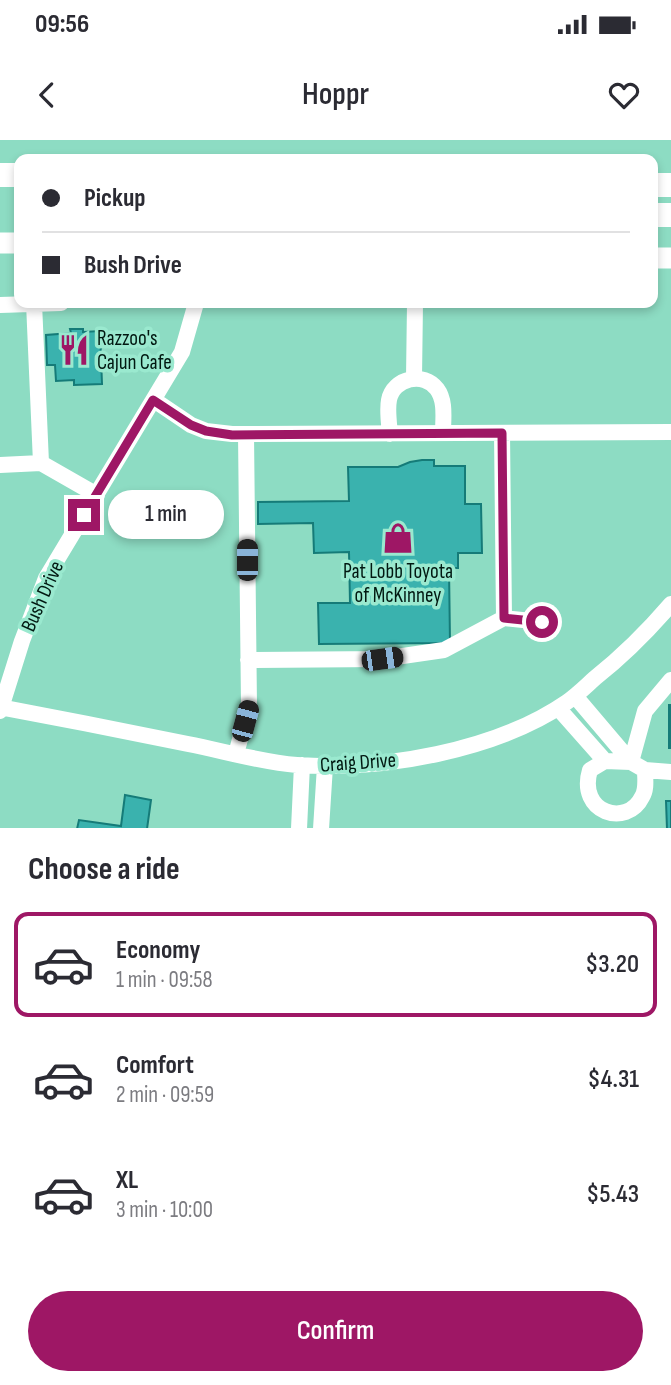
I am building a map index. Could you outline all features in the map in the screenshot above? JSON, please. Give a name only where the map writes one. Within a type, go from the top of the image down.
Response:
[{"type":"street","points":[[34,308],[41,463]]},
{"type":"street","name":"Bush Drive","points":[[0,708],[46,578],[182,352],[195,308]]},
{"type":"street","points":[[414,378],[415,308]]},
{"type":"street","points":[[390,434],[388,408],[392,391],[398,384],[414,378],[423,379],[437,389],[443,406],[443,433]]},
{"type":"street","points":[[153,400],[191,425],[206,431],[232,435],[671,432]]},
{"type":"street","points":[[502,433],[504,618]]},
{"type":"street","points":[[236,754],[249,706],[246,434]]},
{"type":"street","points":[[0,465],[41,463],[97,495]]},
{"type":"street","name":"Craig Drive","points":[[0,708],[302,765],[376,764],[428,756],[517,729],[558,708],[633,646],[671,604]]},
{"type":"street","points":[[248,660],[382,659],[444,650],[504,618],[542,622]]},
{"type":"street","points":[[631,762],[645,711],[671,680]]},
{"type":"street","points":[[575,696],[631,762],[645,770],[671,772]]},
{"type":"street","points":[[558,708],[605,761]]},
{"type":"street","points":[[631,762],[605,761],[590,770],[588,792],[593,803],[602,810],[613,814],[635,808],[646,788],[645,770]]},
{"type":"street","points":[[299,828],[302,765]]},
{"type":"street","points":[[321,828],[325,766]]},
{"type":"building","name":"Razzoo's Cajun Cafe","points":[[70,329],[83,329],[83,332],[100,331],[102,384],[74,385],[74,380],[56,381],[55,365],[47,365],[46,335],[71,333]]},
{"type":"building","name":"Pat Lobb Toyota of McKinney","points":[[422,460],[434,460],[434,466],[465,466],[465,504],[481,504],[482,553],[458,553],[458,568],[449,568],[450,643],[319,644],[318,603],[350,603],[349,552],[314,553],[313,523],[258,524],[258,502],[349,501],[348,467],[398,467]]},
{"type":"building","points":[[671,705],[671,748],[669,748]]},
{"type":"building","points":[[125,795],[151,800],[147,828],[77,828],[79,820],[121,826]]},
{"type":"building","points":[[666,801],[671,801],[671,828],[667,828]]},
{"type":"place","name":"Razzoo's Cajun Cafe","points":[[74,350]]},
{"type":"place","name":"Pat Lobb Toyota of McKinney","points":[[398,538]]},
{"type":"route","points":[[84,515],[153,400],[191,425],[206,431],[232,435],[502,433],[504,618],[542,622]]}]
